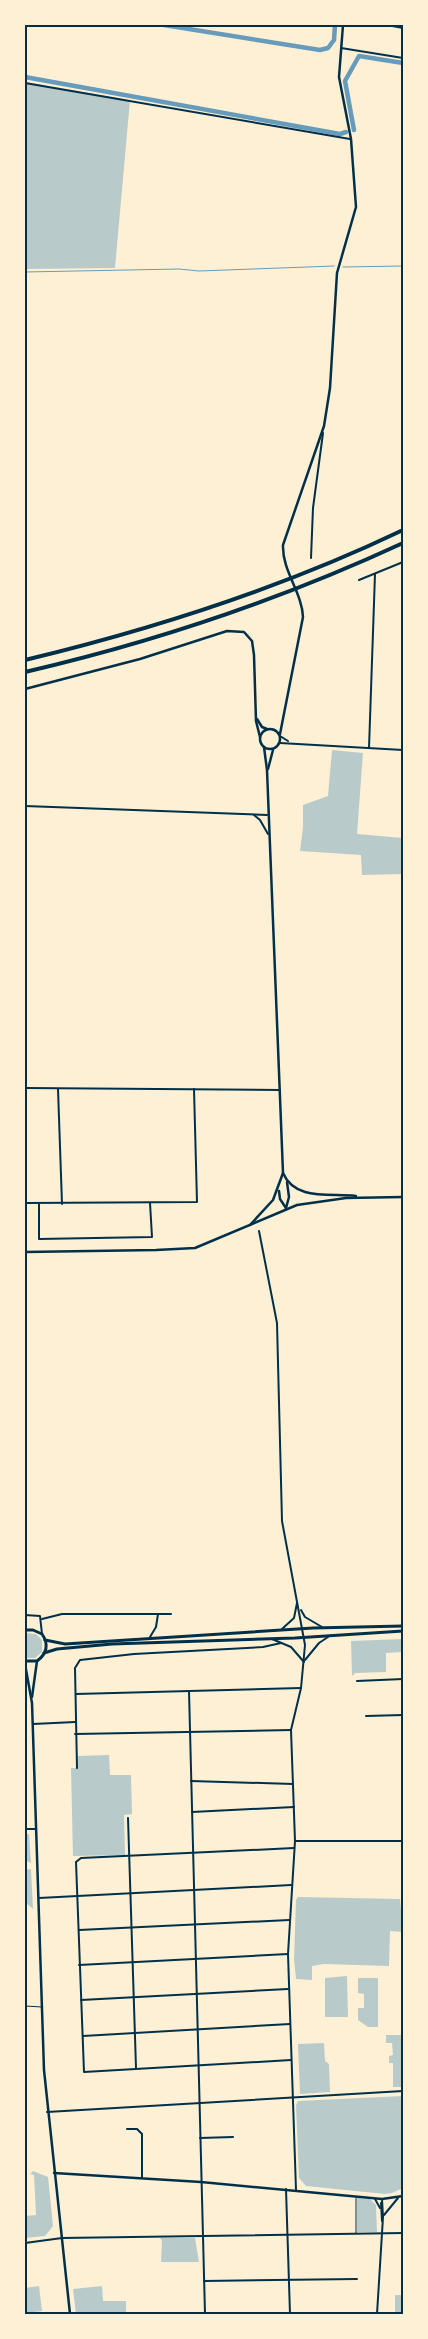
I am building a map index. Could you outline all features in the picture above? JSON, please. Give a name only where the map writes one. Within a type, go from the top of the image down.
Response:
[{"type":"highway","points":[[25,660],[100,640],[211,606],[312,568],[403,530]]},
{"type":"highway","points":[[25,672],[135,643],[215,618],[300,587],[403,543]]},
{"type":"main road","points":[[25,1663],[36,1661],[44,1653],[57,1649],[112,1644],[270,1638],[329,1628],[403,1626]]},
{"type":"main road","points":[[25,1630],[33,1630],[42,1634],[45,1640],[44,1653]]},
{"type":"main road","points":[[45,1640],[65,1644],[276,1631],[334,1635],[403,1631]]},
{"type":"street","points":[[311,558],[313,508],[330,388],[337,273],[356,207],[351,139],[339,77],[343,25]]},
{"type":"street","points":[[387,25],[403,28]]},
{"type":"street","points":[[341,48],[403,58]]},
{"type":"street","points":[[25,83],[351,139]]},
{"type":"street","points":[[280,743],[282,723],[302,627],[303,613],[301,602],[285,563],[284,539],[324,426]]},
{"type":"street","points":[[359,580],[403,562]]},
{"type":"street","points":[[369,748],[375,574]]},
{"type":"street","points":[[25,689],[140,659],[235,630],[248,635],[253,646],[256,715],[264,747],[267,770],[267,815],[283,1173],[279,1189],[273,1200],[250,1225]]},
{"type":"street","points":[[256,715],[262,727],[268,729],[273,729],[282,723]]},
{"type":"street","points":[[260,737],[268,729]]},
{"type":"street","points":[[273,729],[290,742]]},
{"type":"street","points":[[267,770],[274,749],[280,743],[290,742],[403,750]]},
{"type":"street","points":[[264,747],[274,749]]},
{"type":"street","points":[[25,806],[267,815]]},
{"type":"street","points":[[252,814],[260,820],[268,834]]},
{"type":"street","points":[[25,1088],[280,1090]]},
{"type":"street","points":[[58,1088],[62,1204]]},
{"type":"street","points":[[25,1203],[197,1202],[194,1088]]},
{"type":"street","points":[[283,1173],[289,1197],[286,1208]]},
{"type":"street","points":[[286,1180],[295,1189],[302,1192],[364,1197]]},
{"type":"street","points":[[279,1189],[280,1199],[286,1208]]},
{"type":"street","points":[[25,1252],[195,1248],[286,1208],[321,1200],[403,1196]]},
{"type":"street","points":[[39,1203],[39,1240],[152,1237],[150,1203]]},
{"type":"street","points":[[259,1231],[277,1323],[282,1521],[304,1633],[304,1662],[301,1688],[291,1730],[295,1841],[289,1920],[288,1989],[296,2190]]},
{"type":"street","points":[[297,1598],[305,1617],[320,1626],[329,1628]]},
{"type":"street","points":[[276,1631],[286,1626],[294,1618],[297,1613],[297,1598]]},
{"type":"street","points":[[42,1619],[62,1614],[171,1614]]},
{"type":"street","points":[[148,1639],[156,1626],[158,1614]]},
{"type":"street","points":[[25,1615],[38,1615],[42,1619],[42,1634]]},
{"type":"street","points":[[304,1662],[319,1643],[334,1635]]},
{"type":"street","points":[[270,1638],[297,1651],[304,1662]]},
{"type":"street","points":[[76,1768],[77,1662],[87,1659],[134,1654],[263,1648],[281,1643]]},
{"type":"street","points":[[36,1661],[32,1724],[48,2112],[70,2314]]},
{"type":"street","points":[[25,1663],[32,1703]]},
{"type":"street","points":[[357,1681],[403,1679]]},
{"type":"street","points":[[76,1694],[301,1688]]},
{"type":"street","points":[[188,1691],[205,2314]]},
{"type":"street","points":[[366,1716],[403,1715]]},
{"type":"street","points":[[32,1724],[76,1722]]},
{"type":"street","points":[[75,1734],[291,1730]]},
{"type":"street","points":[[191,1781],[293,1784]]},
{"type":"street","points":[[192,1812],[294,1807]]},
{"type":"street","points":[[128,1818],[136,2069]]},
{"type":"street","points":[[25,1830],[36,1829]]},
{"type":"street","points":[[295,1841],[403,1841]]},
{"type":"street","points":[[292,2060],[84,2072],[76,1862],[78,1859],[130,1858],[294,1848]]},
{"type":"street","points":[[39,1898],[291,1885]]},
{"type":"street","points":[[78,1930],[289,1920]]},
{"type":"street","points":[[79,1965],[288,1954]]},
{"type":"street","points":[[81,2000],[288,1989]]},
{"type":"street","points":[[82,2036],[290,2024]]},
{"type":"street","points":[[48,2112],[403,2091]]},
{"type":"street","points":[[127,2129],[137,2129],[142,2134],[142,2178]]},
{"type":"street","points":[[200,2138],[233,2136]]},
{"type":"street","points":[[54,2172],[201,2182],[382,2199],[403,2196]]},
{"type":"street","points":[[286,2189],[290,2314]]},
{"type":"street","points":[[374,2198],[381,2210]]},
{"type":"street","points":[[383,2217],[398,2198]]},
{"type":"street","points":[[382,2199],[382,2223]]},
{"type":"street","points":[[377,2314],[383,2217],[382,2199]]},
{"type":"street","points":[[25,2243],[62,2238],[403,2233]]},
{"type":"street","points":[[204,2281],[357,2279]]},
{"type":"street","points":[[374,2279],[379,2279]]},
{"type":"lane","points":[[25,2006],[43,2006]]},
{"type":"lane","points":[[356,2196],[356,2233]]},
{"type":"shaded area","points":[[25,82],[130,100],[115,268],[25,269]]},
{"type":"shaded area","points":[[332,750],[363,753],[357,834],[403,838],[403,874],[362,875],[361,855],[300,851],[303,805],[328,796]]},
{"type":"shaded area","points":[[25,1633],[36,1634],[42,1640],[42,1652],[35,1658],[25,1658]]},
{"type":"shaded area","points":[[403,1639],[403,1652],[386,1653],[386,1672],[355,1673],[352,1676],[351,1641]]},
{"type":"shaded area","points":[[109,1755],[110,1775],[131,1775],[132,1814],[124,1815],[125,1855],[73,1856],[71,1768],[78,1768],[78,1756]]},
{"type":"shaded area","points":[[25,1834],[29,1834],[31,1863],[25,1860]]},
{"type":"shaded area","points":[[31,1869],[33,1909],[25,1902],[25,1870]]},
{"type":"shaded area","points":[[298,1897],[400,1899],[403,1932],[390,1931],[389,1966],[324,1964],[312,1966],[312,1980],[296,1979],[294,1959],[296,1900]]},
{"type":"shaded area","points":[[347,1976],[348,2017],[325,2017],[325,1978]]},
{"type":"shaded area","points":[[358,1978],[378,1978],[378,2027],[368,2027],[358,2020],[358,2008],[364,2008],[364,1994],[358,1993]]},
{"type":"shaded area","points":[[386,2035],[403,2035],[403,2087],[393,2087],[393,2063],[389,2063],[389,2056],[393,2055],[392,2043],[386,2043]]},
{"type":"shaded area","points":[[324,2043],[325,2061],[329,2064],[330,2092],[300,2094],[298,2044]]},
{"type":"shaded area","points":[[403,2096],[403,2188],[385,2194],[306,2186],[299,2178],[296,2105],[298,2101]]},
{"type":"shaded area","points":[[33,2171],[48,2177],[53,2226],[45,2236],[25,2238],[25,2216],[36,2215],[34,2175],[30,2174]]},
{"type":"shaded area","points":[[357,2198],[370,2199],[376,2205],[377,2232],[357,2232]]},
{"type":"shaded area","points":[[160,2238],[195,2238],[199,2262],[161,2262],[162,2241]]},
{"type":"shaded area","points":[[39,2286],[42,2311],[25,2313],[25,2288]]},
{"type":"shaded area","points":[[102,2286],[103,2301],[126,2301],[126,2314],[76,2314],[73,2289]]},
{"type":"shaded area","points":[[395,2295],[403,2295],[403,2314],[395,2314]]},
{"type":"waterway","points":[[164,25],[320,50],[328,48],[334,40],[335,25]]},
{"type":"waterway","points":[[354,130],[345,81],[359,56],[403,63]]},
{"type":"waterway","points":[[25,77],[340,134],[346,132]]},
{"type":"waterway","points":[[25,272],[179,269],[199,271],[334,266]]},
{"type":"waterway","points":[[343,267],[403,266]]}]
